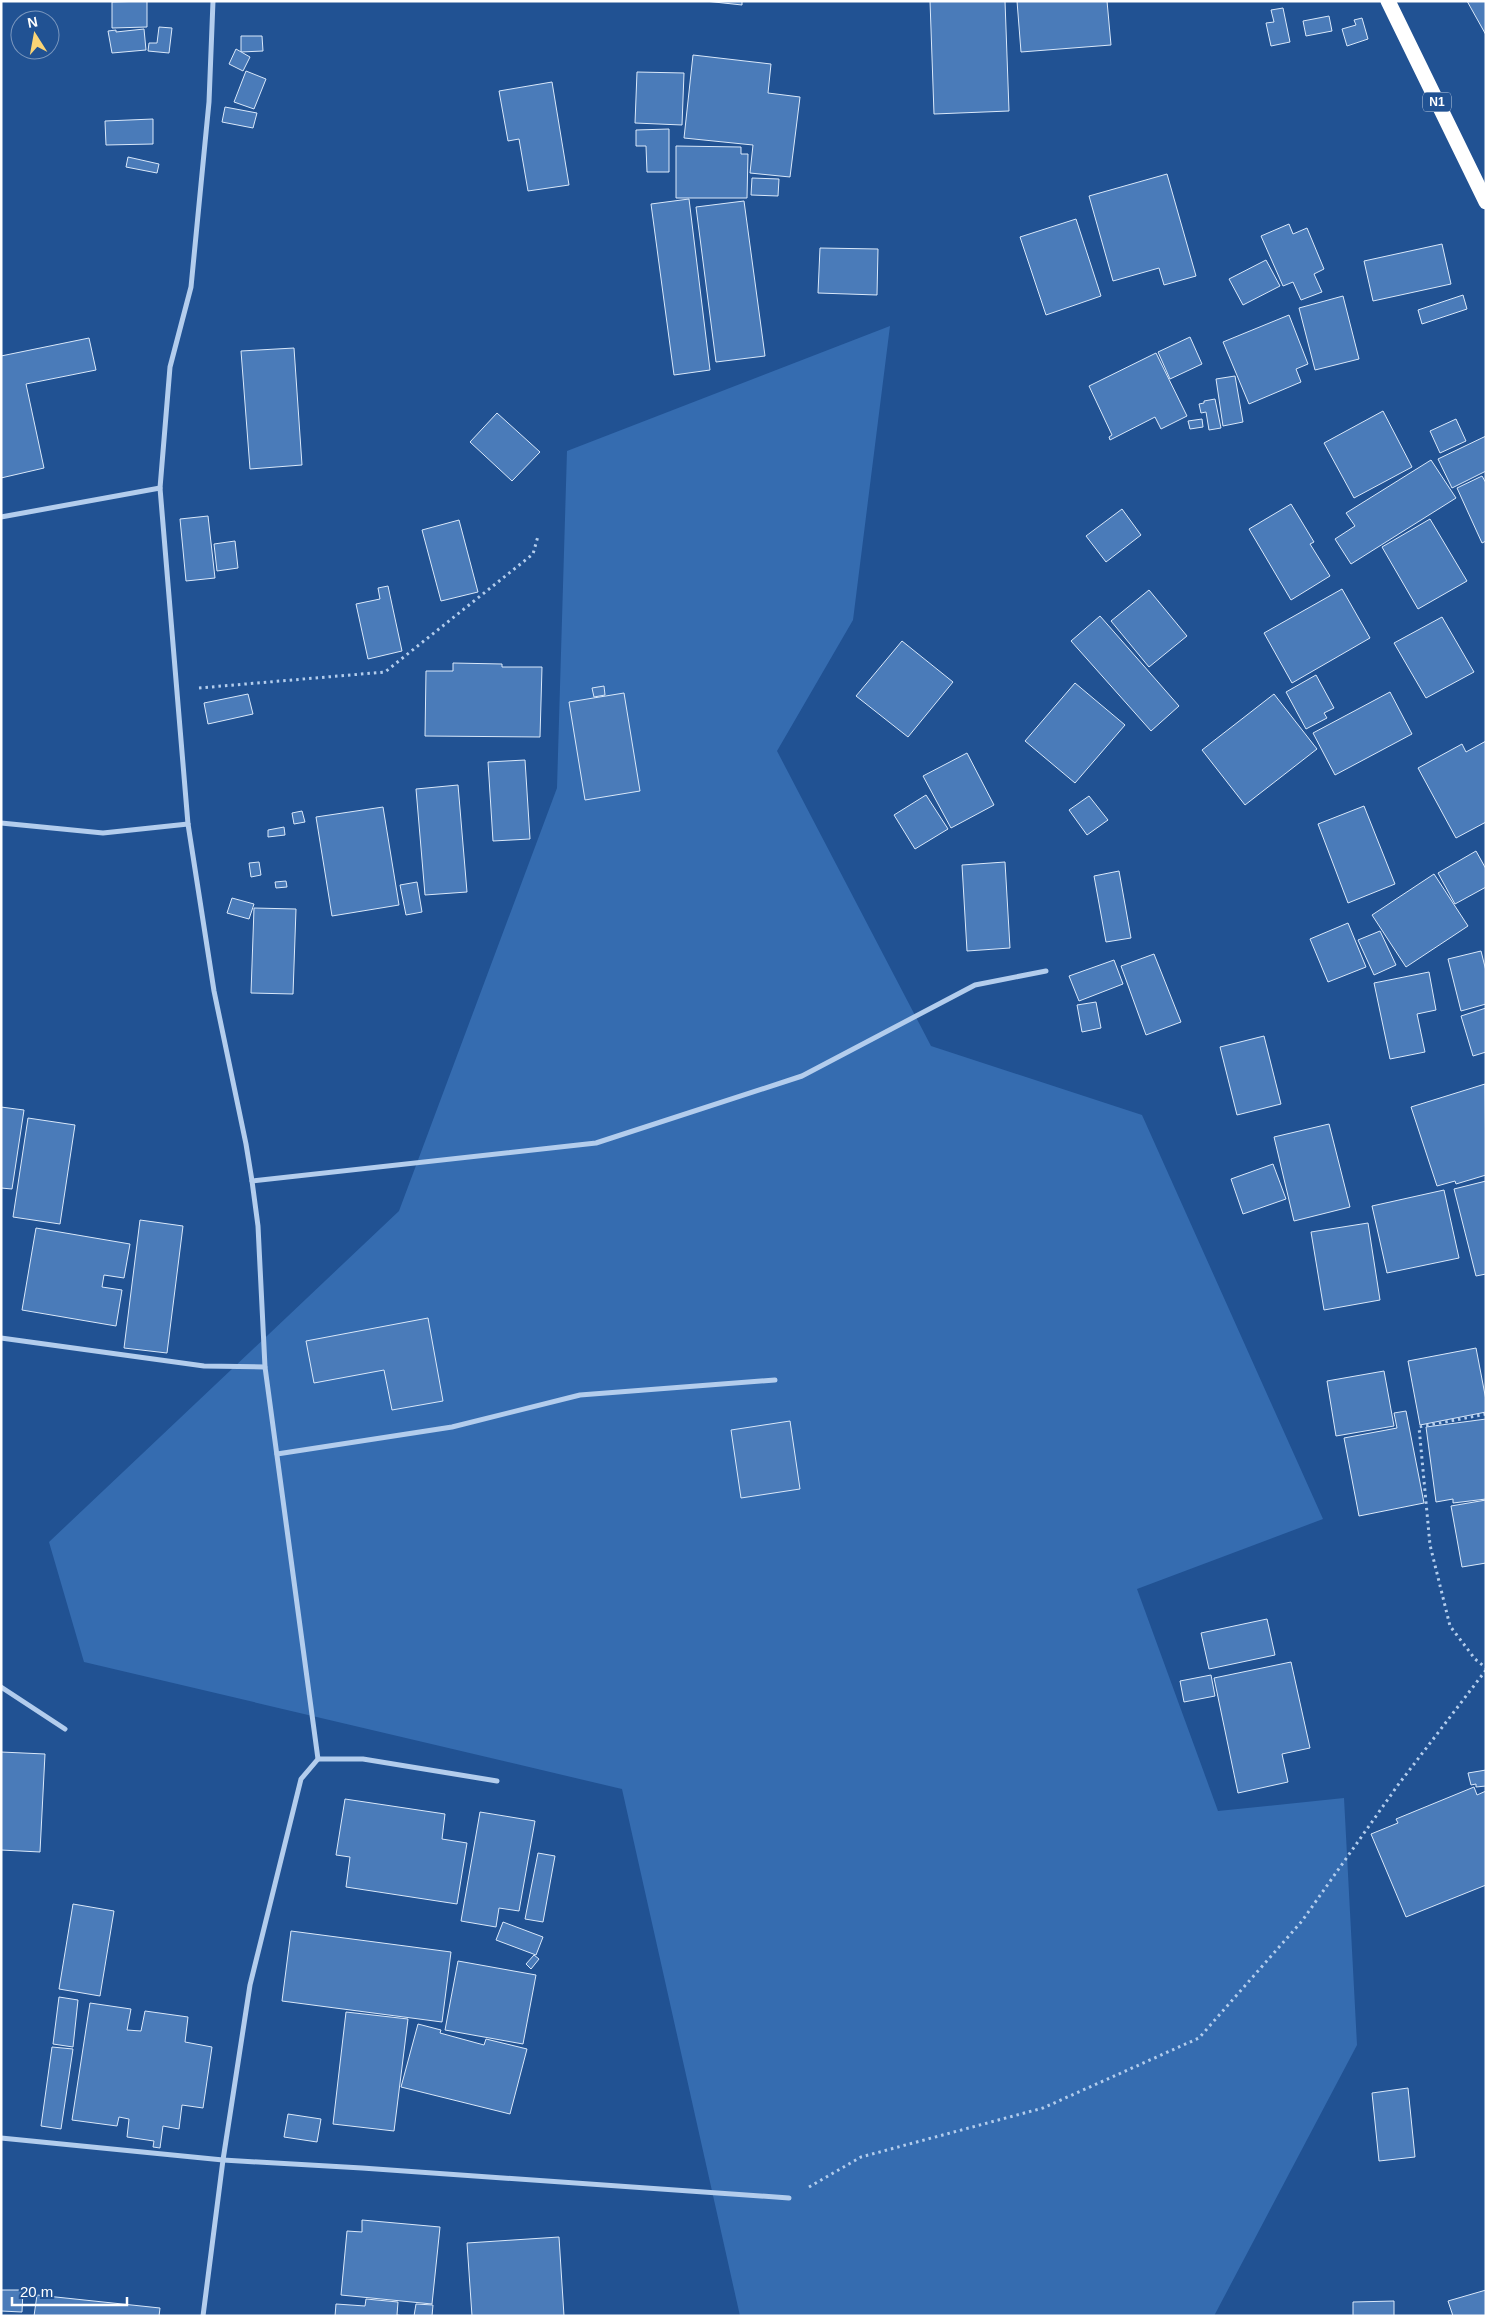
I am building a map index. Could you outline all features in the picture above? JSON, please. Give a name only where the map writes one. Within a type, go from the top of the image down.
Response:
[{"type":"highway","name":"N1","points":[[1388,1],[1486,202]]},
{"type":"street","points":[[203,2316],[223,2160],[250,1985],[301,1779],[318,1759],[265,1367],[258,1226],[252,1181],[214,991],[188,824],[160,488],[170,367],[191,287],[209,102],[213,1]]},
{"type":"street","points":[[1,517],[160,488]]},
{"type":"street","points":[[1,823],[103,833],[188,824]]},
{"type":"street","points":[[252,1181],[596,1143],[802,1076],[975,985],[1046,971]]},
{"type":"street","points":[[1,1338],[204,1366],[265,1367]]},
{"type":"street","points":[[277,1454],[452,1427],[580,1395],[775,1380]]},
{"type":"street","points":[[1,1687],[65,1729]]},
{"type":"street","points":[[318,1759],[364,1759],[497,1781]]},
{"type":"street","points":[[1,2138],[223,2160],[789,2198]]},
{"type":"path","points":[[176,690],[385,672],[533,554],[538,536]]},
{"type":"path","points":[[789,2198],[861,2157],[1043,2108],[1200,2038],[1302,1920],[1398,1785],[1486,1669],[1475,1659],[1450,1626],[1430,1545],[1419,1427],[1486,1414]]},
{"type":"shaded area","points":[[890,326],[853,620],[777,751],[931,1046],[1142,1115],[1323,1519],[1137,1589],[1218,1811],[1344,1798],[1357,2045],[1214,2316],[740,2316],[622,1789],[84,1662],[49,1542],[399,1211],[557,788],[567,451]]},
{"type":"building","points":[[147,1],[147,27],[112,28],[112,2]]},
{"type":"building","points":[[705,1],[742,1],[742,5]]},
{"type":"building","points":[[930,1],[1005,1],[1009,111],[934,114]]},
{"type":"building","points":[[1017,1],[1107,1],[1111,45],[1021,52]]},
{"type":"building","points":[[1467,1],[1486,1],[1486,35]]},
{"type":"building","points":[[1283,8],[1290,42],[1271,46],[1266,23],[1274,22],[1271,10]]},
{"type":"building","points":[[1329,16],[1332,31],[1306,36],[1303,21]]},
{"type":"building","points":[[1362,18],[1368,39],[1347,46],[1342,29],[1356,25],[1354,20]]},
{"type":"building","points":[[159,27],[172,28],[169,53],[148,51],[149,43],[157,43]]},
{"type":"building","points":[[144,29],[146,50],[112,53],[108,31]]},
{"type":"building","points":[[241,36],[262,36],[263,51],[241,52]]},
{"type":"building","points":[[236,49],[250,57],[243,71],[229,64]]},
{"type":"building","points":[[693,55],[771,64],[768,93],[800,97],[790,177],[750,173],[753,145],[684,138]]},
{"type":"building","points":[[246,71],[266,79],[254,109],[234,102]]},
{"type":"building","points":[[637,72],[684,73],[682,125],[635,123]]},
{"type":"building","points":[[552,82],[569,185],[528,191],[519,139],[508,141],[499,91]]},
{"type":"building","points":[[225,107],[257,113],[253,128],[222,122]]},
{"type":"building","points":[[153,119],[153,144],[106,145],[105,121]]},
{"type":"building","points":[[669,129],[669,172],[647,172],[646,146],[636,146],[636,130]]},
{"type":"building","points":[[676,146],[741,147],[741,154],[748,154],[747,198],[676,198]]},
{"type":"building","points":[[128,157],[159,164],[157,173],[126,167]]},
{"type":"building","points":[[1167,174],[1196,276],[1164,285],[1159,268],[1113,281],[1089,196]]},
{"type":"building","points":[[752,178],[779,179],[778,196],[751,195]]},
{"type":"building","points":[[689,199],[710,370],[674,375],[651,204]]},
{"type":"building","points":[[744,201],[765,356],[716,362],[696,207]]},
{"type":"building","points":[[1076,219],[1101,296],[1046,315],[1020,237]]},
{"type":"building","points":[[1289,224],[1293,234],[1307,228],[1324,269],[1314,274],[1322,292],[1301,300],[1293,282],[1283,286],[1261,236]]},
{"type":"building","points":[[1442,244],[1451,284],[1373,301],[1364,261]]},
{"type":"building","points":[[820,248],[878,249],[877,295],[818,293]]},
{"type":"building","points":[[1266,260],[1280,286],[1243,305],[1229,279]]},
{"type":"building","points":[[1463,295],[1467,309],[1422,324],[1418,310]]},
{"type":"building","points":[[1343,296],[1359,359],[1315,370],[1299,308]]},
{"type":"building","points":[[1289,315],[1308,364],[1296,369],[1301,382],[1249,404],[1223,342]]},
{"type":"building","points":[[1190,337],[1202,364],[1170,379],[1158,352]]},
{"type":"building","points":[[89,338],[96,370],[26,384],[44,468],[1,478],[1,356]]},
{"type":"building","points":[[294,348],[302,465],[250,469],[241,351]]},
{"type":"building","points":[[1156,353],[1187,416],[1161,429],[1155,417],[1110,440],[1109,437],[1112,435],[1089,386]]},
{"type":"building","points":[[1235,376],[1243,422],[1223,426],[1216,379]]},
{"type":"building","points":[[1215,399],[1221,428],[1209,430],[1206,412],[1201,413],[1199,404]]},
{"type":"building","points":[[1383,411],[1412,467],[1354,498],[1324,443]]},
{"type":"building","points":[[497,413],[540,452],[512,481],[470,442]]},
{"type":"building","points":[[1202,419],[1203,427],[1190,429],[1188,421]]},
{"type":"building","points":[[1456,419],[1466,441],[1440,453],[1430,431]]},
{"type":"building","points":[[1486,436],[1486,471],[1452,488],[1438,459]]},
{"type":"building","points":[[1431,460],[1456,498],[1351,564],[1335,539],[1355,526],[1346,513]]},
{"type":"building","points":[[1482,476],[1486,483],[1486,541],[1482,543],[1457,488]]},
{"type":"building","points":[[1291,504],[1314,542],[1310,544],[1330,576],[1291,600],[1249,529]]},
{"type":"building","points":[[1122,509],[1141,535],[1106,562],[1086,536]]},
{"type":"building","points":[[208,516],[215,578],[186,581],[180,519]]},
{"type":"building","points":[[1430,519],[1467,581],[1418,609],[1382,547]]},
{"type":"building","points":[[459,520],[478,592],[441,601],[422,530]]},
{"type":"building","points":[[235,541],[238,568],[217,571],[214,544]]},
{"type":"building","points":[[388,586],[402,651],[368,659],[356,604],[380,599],[378,588]]},
{"type":"building","points":[[1342,589],[1370,638],[1292,683],[1264,633]]},
{"type":"building","points":[[1149,590],[1187,636],[1149,667],[1111,621]]},
{"type":"building","points":[[1100,616],[1179,706],[1151,731],[1071,641]]},
{"type":"building","points":[[1442,617],[1474,672],[1426,698],[1394,643]]},
{"type":"building","points":[[902,641],[953,682],[908,737],[856,696]]},
{"type":"building","points":[[453,663],[502,664],[502,667],[542,667],[540,737],[425,736],[426,671],[453,671]]},
{"type":"building","points":[[1316,675],[1334,708],[1324,713],[1327,718],[1306,729],[1286,692]]},
{"type":"building","points":[[1075,683],[1125,725],[1075,783],[1025,741]]},
{"type":"building","points":[[604,686],[605,695],[594,697],[592,688]]},
{"type":"building","points":[[1390,692],[1412,734],[1335,775],[1313,733]]},
{"type":"building","points":[[624,693],[640,791],[585,800],[569,702]]},
{"type":"building","points":[[248,694],[253,714],[208,724],[204,703]]},
{"type":"building","points":[[1274,694],[1317,749],[1245,805],[1202,750]]},
{"type":"building","points":[[1486,741],[1486,822],[1456,838],[1418,768],[1462,744],[1466,752]]},
{"type":"building","points":[[967,753],[994,805],[951,828],[923,776]]},
{"type":"building","points":[[525,760],[530,839],[493,841],[488,762]]},
{"type":"building","points":[[458,785],[467,892],[425,895],[416,789]]},
{"type":"building","points":[[926,795],[948,829],[915,849],[894,815]]},
{"type":"building","points":[[1089,796],[1108,820],[1087,835],[1069,810]]},
{"type":"building","points":[[1364,806],[1395,884],[1348,903],[1318,824]]},
{"type":"building","points":[[383,807],[399,905],[332,916],[316,817]]},
{"type":"building","points":[[302,811],[305,822],[294,824],[292,813]]},
{"type":"building","points":[[284,827],[285,835],[268,837],[268,830]]},
{"type":"building","points":[[1476,851],[1486,869],[1486,887],[1455,904],[1438,873]]},
{"type":"building","points":[[259,862],[261,875],[251,877],[249,863]]},
{"type":"building","points":[[1005,862],[1010,948],[967,951],[962,865]]},
{"type":"building","points":[[1119,871],[1131,938],[1106,942],[1094,876]]},
{"type":"building","points":[[1434,874],[1468,926],[1406,967],[1372,915]]},
{"type":"building","points":[[286,881],[287,887],[276,888],[275,882]]},
{"type":"building","points":[[417,882],[422,912],[406,915],[400,885]]},
{"type":"building","points":[[232,898],[254,904],[249,919],[227,913]]},
{"type":"building","points":[[254,908],[296,909],[293,994],[251,993]]},
{"type":"building","points":[[1348,923],[1366,967],[1328,982],[1310,939]]},
{"type":"building","points":[[1380,931],[1396,965],[1374,975],[1358,940]]},
{"type":"building","points":[[1481,951],[1486,971],[1486,1004],[1461,1011],[1448,959]]},
{"type":"building","points":[[1154,954],[1181,1022],[1146,1035],[1121,966]]},
{"type":"building","points":[[1114,960],[1123,984],[1079,1001],[1069,976]]},
{"type":"building","points":[[1429,972],[1436,1010],[1417,1014],[1425,1052],[1390,1059],[1374,983]]},
{"type":"building","points":[[1096,1002],[1101,1028],[1082,1032],[1077,1005]]},
{"type":"building","points":[[1486,1008],[1486,1052],[1473,1056],[1461,1016]]},
{"type":"building","points":[[1264,1036],[1281,1104],[1237,1115],[1220,1047]]},
{"type":"building","points":[[1485,1084],[1486,1175],[1456,1184],[1455,1181],[1437,1186],[1411,1107]]},
{"type":"building","points":[[1,1107],[24,1110],[12,1189],[1,1188]]},
{"type":"building","points":[[28,1118],[75,1125],[60,1224],[13,1217]]},
{"type":"building","points":[[1329,1124],[1350,1207],[1294,1221],[1274,1137]]},
{"type":"building","points":[[1273,1164],[1286,1199],[1243,1214],[1231,1179]]},
{"type":"building","points":[[1486,1181],[1486,1274],[1476,1276],[1454,1189]]},
{"type":"building","points":[[1444,1190],[1459,1258],[1387,1273],[1372,1206]]},
{"type":"building","points":[[140,1220],[183,1226],[167,1353],[124,1348]]},
{"type":"building","points":[[1368,1223],[1380,1300],[1324,1310],[1311,1232]]},
{"type":"building","points":[[36,1228],[130,1244],[124,1278],[104,1275],[102,1287],[122,1290],[116,1326],[22,1310]]},
{"type":"building","points":[[428,1318],[443,1401],[392,1410],[384,1370],[314,1383],[306,1341]]},
{"type":"building","points":[[1476,1348],[1486,1400],[1486,1412],[1420,1425],[1408,1361]]},
{"type":"building","points":[[1384,1371],[1394,1426],[1336,1436],[1327,1381]]},
{"type":"building","points":[[1406,1411],[1424,1503],[1359,1516],[1344,1438],[1397,1428],[1394,1413]]},
{"type":"building","points":[[1486,1419],[1486,1499],[1453,1503],[1453,1499],[1436,1502],[1426,1427]]},
{"type":"building","points":[[790,1421],[800,1489],[741,1498],[731,1430]]},
{"type":"building","points":[[1486,1500],[1486,1563],[1462,1567],[1451,1506]]},
{"type":"building","points":[[1267,1619],[1275,1655],[1209,1669],[1201,1633]]},
{"type":"building","points":[[1291,1662],[1310,1748],[1282,1754],[1288,1782],[1238,1793],[1214,1678]]},
{"type":"building","points":[[1211,1675],[1215,1696],[1184,1702],[1180,1681]]},
{"type":"building","points":[[1,1752],[45,1754],[40,1852],[1,1850]]},
{"type":"building","points":[[1486,1770],[1486,1786],[1476,1787],[1476,1784],[1471,1785],[1468,1773]]},
{"type":"building","points":[[1474,1787],[1477,1795],[1486,1791],[1486,1885],[1406,1917],[1371,1834],[1398,1823],[1396,1819]]},
{"type":"building","points":[[345,1799],[445,1814],[442,1839],[467,1843],[457,1904],[346,1887],[350,1857],[336,1855]]},
{"type":"building","points":[[480,1812],[535,1821],[519,1911],[499,1908],[496,1927],[461,1921]]},
{"type":"building","points":[[538,1853],[555,1856],[543,1922],[525,1919]]},
{"type":"building","points":[[73,1904],[114,1911],[100,1996],[59,1989]]},
{"type":"building","points":[[503,1922],[543,1937],[536,1955],[496,1940]]},
{"type":"building","points":[[291,1931],[451,1952],[442,2022],[282,2001]]},
{"type":"building","points":[[534,1955],[539,1959],[531,1969],[526,1964]]},
{"type":"building","points":[[458,1961],[536,1975],[523,2044],[445,2030]]},
{"type":"building","points":[[59,1997],[78,2000],[73,2047],[53,2044]]},
{"type":"building","points":[[90,2003],[131,2009],[127,2030],[141,2031],[145,2011],[188,2017],[185,2042],[212,2047],[203,2108],[182,2105],[179,2129],[163,2126],[160,2148],[153,2147],[154,2141],[127,2137],[129,2119],[119,2117],[117,2126],[72,2120]]},
{"type":"building","points":[[346,2012],[408,2019],[394,2131],[333,2124]]},
{"type":"building","points":[[418,2024],[441,2030],[440,2033],[484,2045],[486,2039],[527,2049],[510,2114],[401,2087]]},
{"type":"building","points":[[52,2047],[73,2049],[61,2129],[41,2126]]},
{"type":"building","points":[[1408,2088],[1415,2157],[1379,2161],[1372,2093]]},
{"type":"building","points":[[288,2114],[321,2119],[317,2142],[284,2137]]},
{"type":"building","points":[[362,2220],[440,2227],[432,2304],[341,2295],[347,2231],[362,2232]]},
{"type":"building","points":[[559,2237],[564,2316],[472,2316],[467,2243]]},
{"type":"building","points":[[1,2290],[23,2290],[22,2312],[1,2311]]},
{"type":"building","points":[[1486,2290],[1486,2316],[1453,2316],[1448,2301]]},
{"type":"building","points":[[37,2295],[160,2308],[159,2316],[34,2316]]},
{"type":"building","points":[[366,2299],[398,2302],[397,2315],[404,2316],[335,2316],[336,2304],[365,2306]]},
{"type":"building","points":[[1394,2301],[1394,2316],[1353,2316],[1353,2302]]},
{"type":"building","points":[[416,2304],[433,2305],[432,2316],[414,2316]]}]
